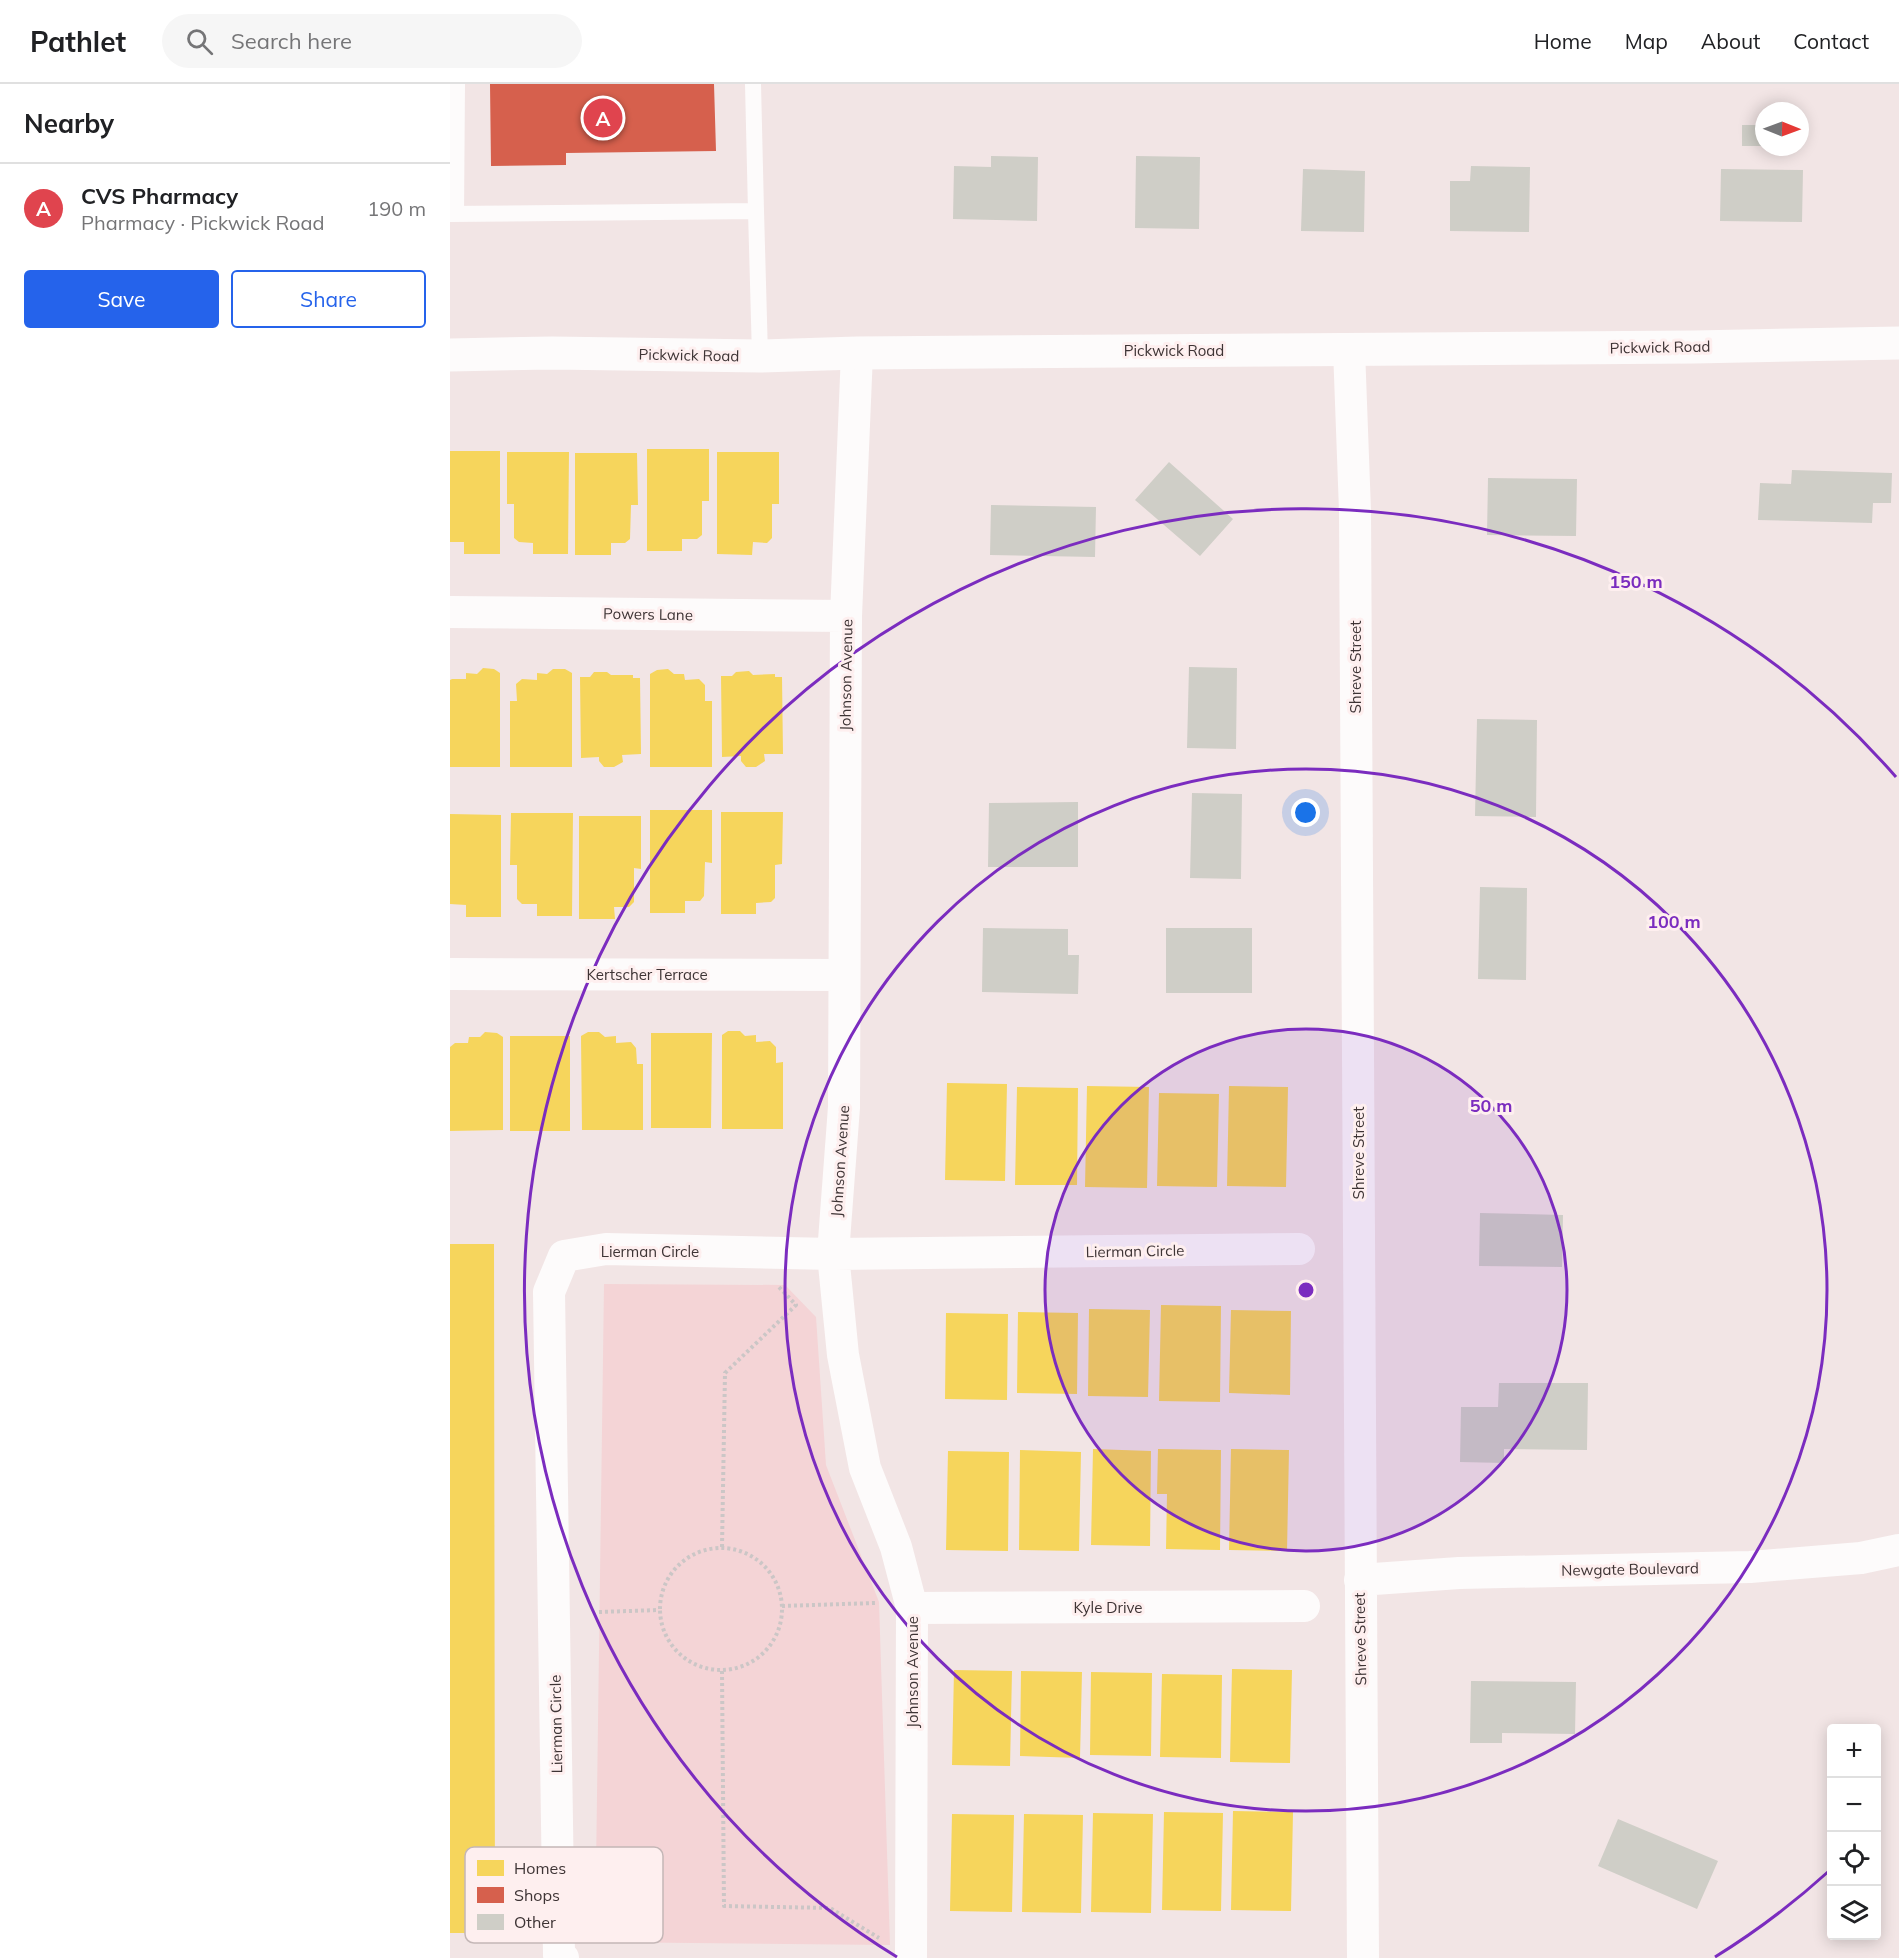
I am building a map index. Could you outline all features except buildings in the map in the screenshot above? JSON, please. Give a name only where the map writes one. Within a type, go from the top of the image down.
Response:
[{"type":"street","name":"Pickwick Road","points":[[450,355],[552,353],[760,356],[857,353],[1694,347],[1899,343]]},
{"type":"street","name":"Shreve Street","points":[[1349,349],[1355,511],[1363,1958]]},
{"type":"street","name":"Johnson Avenue","points":[[857,353],[846,616],[844,1107],[833,1254],[843,1355],[865,1468],[896,1547],[912,1608],[911,1951]]},
{"type":"street","name":"Powers Lane","points":[[450,612],[846,616]]},
{"type":"street","name":"Kertscher Terrace","points":[[450,974],[844,975]]},
{"type":"street","name":"Lierman Circle","points":[[557,1847],[549,1292],[564,1256],[606,1249],[833,1254],[1299,1249]]},
{"type":"street","name":"Newgate Boulevard","points":[[1360,1580],[1459,1573],[1750,1567],[1861,1557],[1899,1550]]},
{"type":"street","name":"Kyle Drive","points":[[912,1608],[1304,1606]]},
{"type":"street","name":"Lierman Circle","points":[[559,1943],[559,1955],[564,1958]]},
{"type":"lane","points":[[456,84],[453,214],[756,211]]},
{"type":"lane","points":[[753,84],[760,356]]},
{"type":"path","points":[[722,1547],[725,1373],[795,1305],[773,1281],[774,1252]]},
{"type":"path","points":[[722,1547],[753,1556],[776,1579],[782,1606],[775,1641],[752,1664],[722,1671],[689,1662],[667,1639],[659,1610],[668,1577],[691,1555],[722,1547]]},
{"type":"path","points":[[782,1606],[879,1602]]},
{"type":"path","points":[[599,1612],[659,1610]]},
{"type":"path","points":[[722,1671],[724,1906],[830,1908],[890,1945],[911,1951]]},
{"type":"shaded area","points":[[604,1284],[785,1285],[816,1317],[826,1465],[879,1602],[890,1945],[663,1943],[663,1847],[596,1847]]},
{"type":"place","name":"CVS Pharmacy","points":[[603,118]]}]
